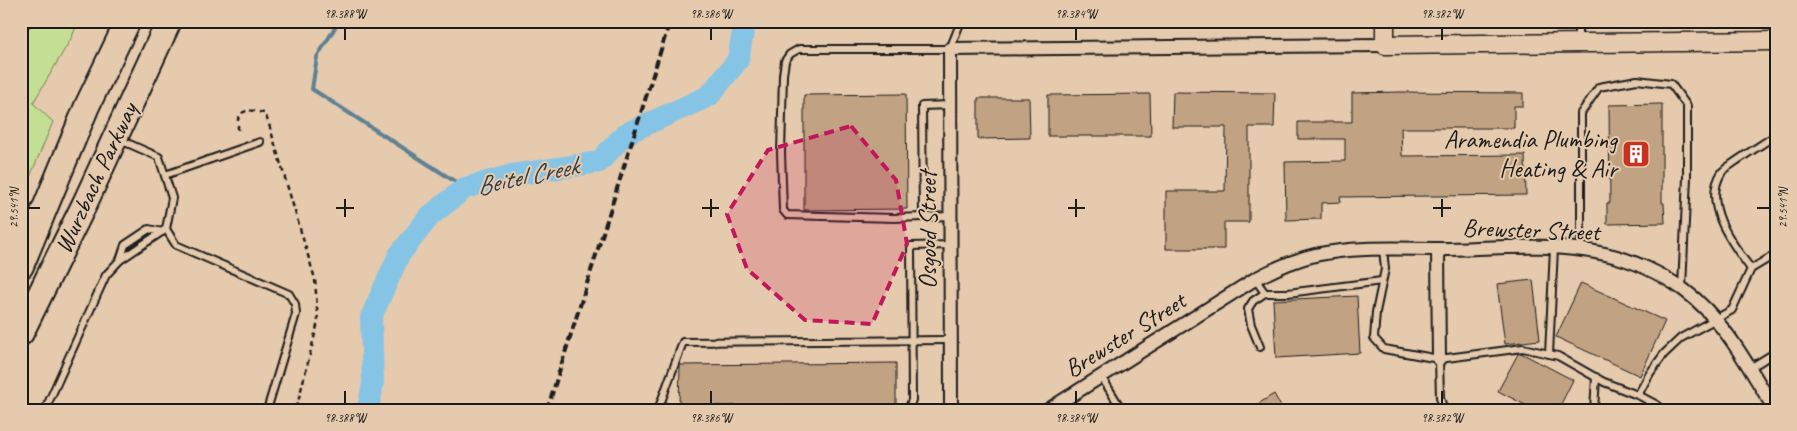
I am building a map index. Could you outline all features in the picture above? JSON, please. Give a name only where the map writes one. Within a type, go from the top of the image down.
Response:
[{"type":"highway","name":"Wurzbach Parkway","points":[[21,266],[87,106],[128,21]]},
{"type":"highway","name":"Wurzbach Parkway","points":[[21,333],[169,21]]},
{"type":"street","points":[[1385,21],[1385,45]]},
{"type":"street","points":[[950,49],[1776,41]]},
{"type":"street","name":"Osgood Street","points":[[950,49],[950,403],[952,410]]},
{"type":"street","name":"Brewster Street","points":[[1048,410],[1255,279],[1275,269],[1315,255],[1383,249],[1554,248],[1606,254],[1662,276],[1682,288],[1708,311],[1737,348],[1775,410]]},
{"type":"street","points":[[1438,249],[1439,359]]},
{"type":"lane","points":[[950,216],[894,218],[788,216],[783,210],[781,153],[782,75],[785,61],[790,54],[799,49],[950,49],[961,21]]},
{"type":"lane","points":[[1578,21],[1578,43]]},
{"type":"lane","points":[[1581,250],[1581,113],[1599,87],[1637,80],[1671,84],[1687,106],[1687,177],[1682,288]]},
{"type":"lane","points":[[923,217],[922,106],[950,105]]},
{"type":"lane","points":[[1751,269],[1731,243],[1720,221],[1714,192],[1722,171],[1776,135]]},
{"type":"lane","points":[[45,410],[106,275],[120,260],[164,231],[172,198],[159,156],[115,137]]},
{"type":"lane","points":[[165,174],[260,142]]},
{"type":"lane","points":[[120,260],[124,245],[149,229],[164,231],[176,244],[289,294],[296,304],[296,314],[267,410]]},
{"type":"lane","points":[[908,410],[912,400],[911,246],[950,245]]},
{"type":"lane","points":[[1549,354],[1554,248]]},
{"type":"lane","points":[[1383,249],[1385,269],[1376,312],[1374,338],[1384,350],[1439,359],[1524,348],[1558,356],[1596,377],[1638,395],[1657,406],[1660,410]]},
{"type":"lane","points":[[1638,395],[1650,373],[1664,354],[1681,338],[1714,318],[1732,310],[1751,269],[1776,254]]},
{"type":"lane","points":[[1255,279],[1265,293]]},
{"type":"lane","points":[[1260,347],[1251,325],[1248,309],[1253,301],[1265,293],[1288,294],[1382,281]]},
{"type":"lane","points":[[658,410],[682,342],[950,340]]},
{"type":"lane","points":[[1750,368],[1776,352]]},
{"type":"lane","points":[[1439,359],[1440,398],[1444,410]]},
{"type":"lane","points":[[1101,376],[1122,410]]},
{"type":"lane","points":[[1594,410],[1596,377]]},
{"type":"path","points":[[21,34],[34,21]]},
{"type":"path","points":[[238,130],[238,119],[248,110],[264,113],[315,279],[318,322],[296,410]]},
{"type":"highlighted area","points":[[851,126],[896,180],[907,244],[872,324],[805,320],[747,269],[727,214],[768,150]]},
{"type":"green space","points":[[21,21],[78,21],[72,37],[33,103],[53,122],[21,198]]},
{"type":"building","points":[[1173,92],[1275,93],[1274,127],[1249,127],[1249,222],[1224,222],[1224,249],[1166,249],[1166,191],[1225,191],[1226,127],[1172,127]]},
{"type":"building","points":[[1352,93],[1523,93],[1523,106],[1514,106],[1514,128],[1401,128],[1402,156],[1525,155],[1526,195],[1340,197],[1341,202],[1321,203],[1321,219],[1286,220],[1285,162],[1345,161],[1345,139],[1298,139],[1298,122],[1352,122]]},
{"type":"building","points":[[906,94],[907,209],[804,210],[804,95]]},
{"type":"building","points":[[1150,94],[1151,136],[1048,136],[1048,95]]},
{"type":"building","points":[[978,98],[1029,98],[1030,138],[978,139]]},
{"type":"building","name":"Aramendia Plumbing Heating & Air","points":[[1662,104],[1662,203],[1664,203],[1665,223],[1607,224],[1607,203],[1610,203],[1609,105]]},
{"type":"building","points":[[1533,280],[1540,340],[1505,344],[1497,284]]},
{"type":"building","points":[[1581,283],[1665,321],[1640,376],[1556,337]]},
{"type":"building","points":[[1357,296],[1360,353],[1276,358],[1273,300]]},
{"type":"building","points":[[1521,353],[1573,380],[1558,410],[1535,410],[1498,391],[1518,354]]},
{"type":"building","points":[[896,363],[896,405],[679,406],[680,365]]},
{"type":"building","points":[[1274,394],[1283,410],[1248,410]]},
{"type":"waterway","points":[[339,21],[317,57],[312,89],[465,188]]},
{"type":"waterway","name":"Beitel Creek","points":[[368,410],[373,383],[371,317],[399,255],[430,216],[465,188],[512,175],[599,162],[625,134],[709,96],[738,60],[745,21]]},
{"type":"railway","points":[[547,410],[670,21]]},
{"type":"place","name":"Aramendia Plumbing Heating & Air","points":[[1636,154]]}]
